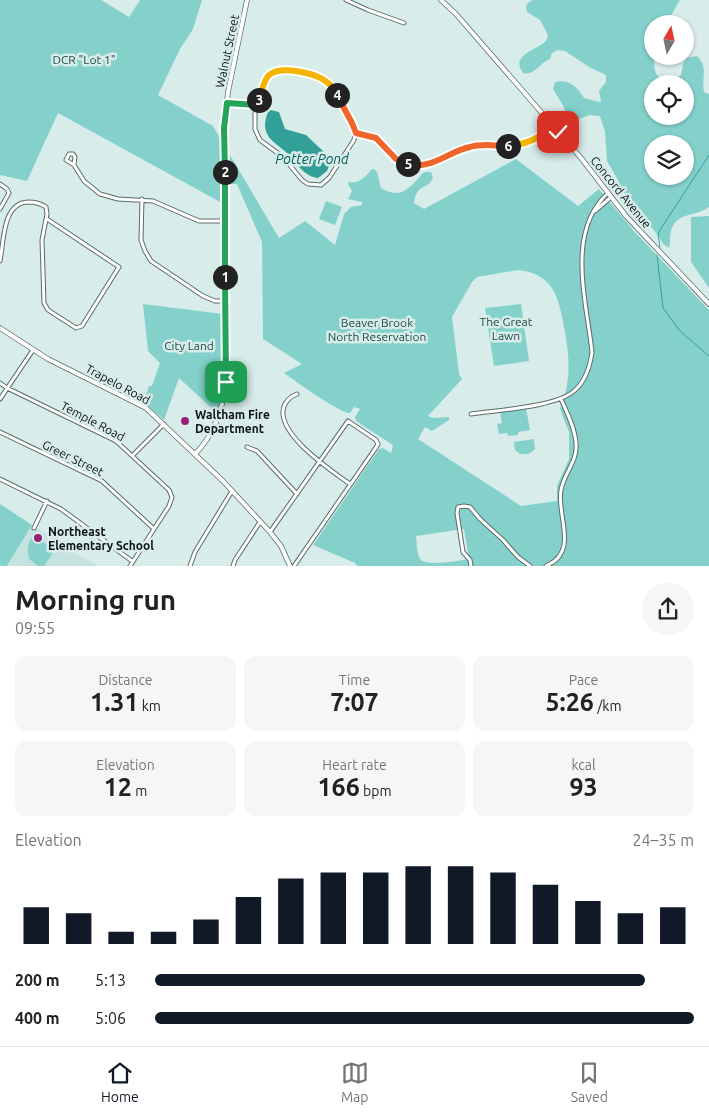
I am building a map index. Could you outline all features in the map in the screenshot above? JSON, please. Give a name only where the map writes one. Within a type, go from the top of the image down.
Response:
[{"type":"main road","name":"Walnut Street","points":[[195,454],[214,426],[223,399],[227,374],[224,128],[247,0]]},
{"type":"main road","name":"Concord Avenue","points":[[441,0],[456,14],[554,127],[643,234],[709,304]]},
{"type":"main road","name":"Trapelo Road","points":[[0,328],[32,350],[57,364],[141,405],[195,454],[270,532],[281,546],[290,566]]},
{"type":"street","points":[[346,0],[371,12],[404,23]]},
{"type":"street","points":[[286,70],[304,73],[329,83],[356,133],[354,140],[325,182],[321,185],[308,184],[283,157],[260,140],[255,129],[254,121],[257,105],[268,76],[274,72],[286,70]]},
{"type":"street","points":[[227,103],[257,105]]},
{"type":"street","points":[[356,133],[376,138],[396,159],[405,164],[424,166],[468,147],[481,144],[514,146],[534,139],[554,127]]},
{"type":"street","points":[[74,165],[84,181],[100,194],[118,199],[153,200],[199,221],[225,221]]},
{"type":"street","points":[[0,184],[9,193],[0,209]]},
{"type":"street","points":[[472,414],[531,406],[561,399],[575,391],[580,384],[588,370],[591,359],[581,261],[584,237],[597,204],[610,195]]},
{"type":"street","points":[[142,200],[141,240],[147,256],[160,268],[203,296],[226,301]]},
{"type":"street","points":[[0,261],[8,216],[16,206],[29,202],[43,205],[47,210],[42,240],[44,303],[48,310],[78,328],[82,326],[119,267],[47,219]]},
{"type":"street","points":[[0,399],[32,350]]},
{"type":"street","name":"Temple Road","points":[[0,383],[110,437],[133,456],[171,494],[169,506],[130,566]]},
{"type":"street","points":[[297,394],[292,396],[286,403],[283,410],[284,422],[292,434],[320,462],[350,484]]},
{"type":"street","points":[[546,566],[556,560],[564,546],[565,534],[560,491],[572,464],[576,448],[574,430],[561,399]]},
{"type":"street","points":[[270,532],[348,421],[378,442],[294,566]]},
{"type":"street","points":[[133,456],[164,424]]},
{"type":"street","name":"Greer Street","points":[[0,432],[102,482],[154,529]]},
{"type":"street","points":[[247,447],[257,451],[297,494]]},
{"type":"street","points":[[0,479],[68,513],[133,562]]},
{"type":"street","points":[[190,566],[196,552],[232,491]]},
{"type":"street","points":[[34,528],[47,501]]},
{"type":"street","points":[[471,566],[470,560],[463,552],[457,510],[461,506],[470,507],[480,520],[499,535],[523,562],[530,566]]},
{"type":"street","points":[[233,566],[260,522]]},
{"type":"shaded area","name":"Northeast Elementary School","points":[[32,525],[65,547],[98,566],[8,566]]},
{"type":"green space","name":"DCR \"Lot 1\"","points":[[0,0],[101,0],[129,17],[140,0],[202,0],[193,29],[180,49],[158,95],[213,126],[221,140],[222,203],[58,113],[27,181],[0,175]]},
{"type":"green space","points":[[533,0],[680,0],[671,15],[644,15],[644,65],[654,65],[657,75],[644,75],[644,125],[694,125],[694,75],[681,75],[683,65],[694,65],[694,57],[697,56],[701,60],[704,69],[704,92],[709,94],[709,207],[683,217],[675,223],[671,230],[669,248],[663,244],[623,191],[607,161],[605,132],[600,116],[590,115],[571,122],[567,121],[564,107],[553,89],[555,82],[568,83],[576,87],[584,98],[599,102],[601,101],[599,91],[606,82],[606,75],[589,67],[565,51],[558,50],[552,53],[550,59],[531,73],[523,73],[520,67],[522,58],[546,41],[548,35],[540,20],[527,12],[526,6]]},
{"type":"green space","name":"Beaver Brook North Reservation","points":[[227,150],[279,238],[305,221],[335,245],[344,214],[351,207],[362,205],[362,202],[348,199],[352,191],[348,184],[349,182],[356,182],[362,179],[372,169],[377,172],[381,188],[395,193],[406,190],[424,172],[431,172],[433,178],[431,182],[420,189],[415,196],[414,203],[424,209],[516,159],[578,206],[599,189],[633,230],[709,310],[709,566],[357,566],[355,563],[313,545],[379,449],[383,448],[391,453],[393,445],[356,421],[355,417],[360,409],[354,407],[350,413],[345,412],[284,373],[302,364],[263,339],[262,242],[237,184],[228,184]],"holes":[[[518,270],[541,277],[554,291],[563,321],[569,362],[568,380],[560,409],[569,432],[569,459],[557,486],[557,501],[521,506],[418,439],[425,427],[432,431],[449,420],[449,417],[433,418],[428,416],[462,379],[459,374],[452,317],[472,282],[477,277]],[[464,529],[469,559],[430,563],[419,558],[416,536]]]},
{"type":"green space","points":[[326,201],[342,207],[335,225],[319,219]]},
{"type":"green space","points":[[709,216],[709,288],[691,262],[691,217]]},
{"type":"green space","name":"City Land","points":[[143,304],[223,314],[223,376],[217,413],[179,378],[164,420],[144,402],[160,363],[148,351]]},
{"type":"green space","name":"The Great Lawn","points":[[521,304],[529,361],[494,366],[485,308]]},
{"type":"green space","points":[[526,408],[530,430],[518,432],[518,435],[508,436],[507,433],[499,434],[497,424],[502,423],[500,412]]},
{"type":"green space","points":[[534,439],[535,449],[528,454],[520,454],[515,450],[514,442]]},
{"type":"green space","points":[[0,504],[32,525],[7,566],[0,566]]},
{"type":"green space","points":[[33,536],[52,548],[52,554],[44,566],[38,566],[29,559],[28,547]]},
{"type":"water","name":"Potter Pond","points":[[271,110],[279,112],[285,129],[306,135],[323,151],[328,158],[329,166],[327,171],[318,178],[308,175],[270,138],[265,124],[267,114]]},
{"type":"waterway","points":[[660,247],[658,235],[660,230],[709,155]]},
{"type":"waterway","points":[[657,255],[663,308],[680,331],[709,356]]},
{"type":"place","name":"Waltham Fire Department","points":[[185,421]]},
{"type":"place","name":"Northeast Elementary School","points":[[38,538]]},
{"type":"route","points":[[226,382],[226,187],[224,128],[227,103],[257,105],[268,76],[279,70],[294,70],[324,80],[333,89],[356,133],[368,134],[376,138],[396,159],[405,164],[415,166],[431,164],[468,147],[481,144],[514,146],[534,139],[554,127],[558,132]]}]
